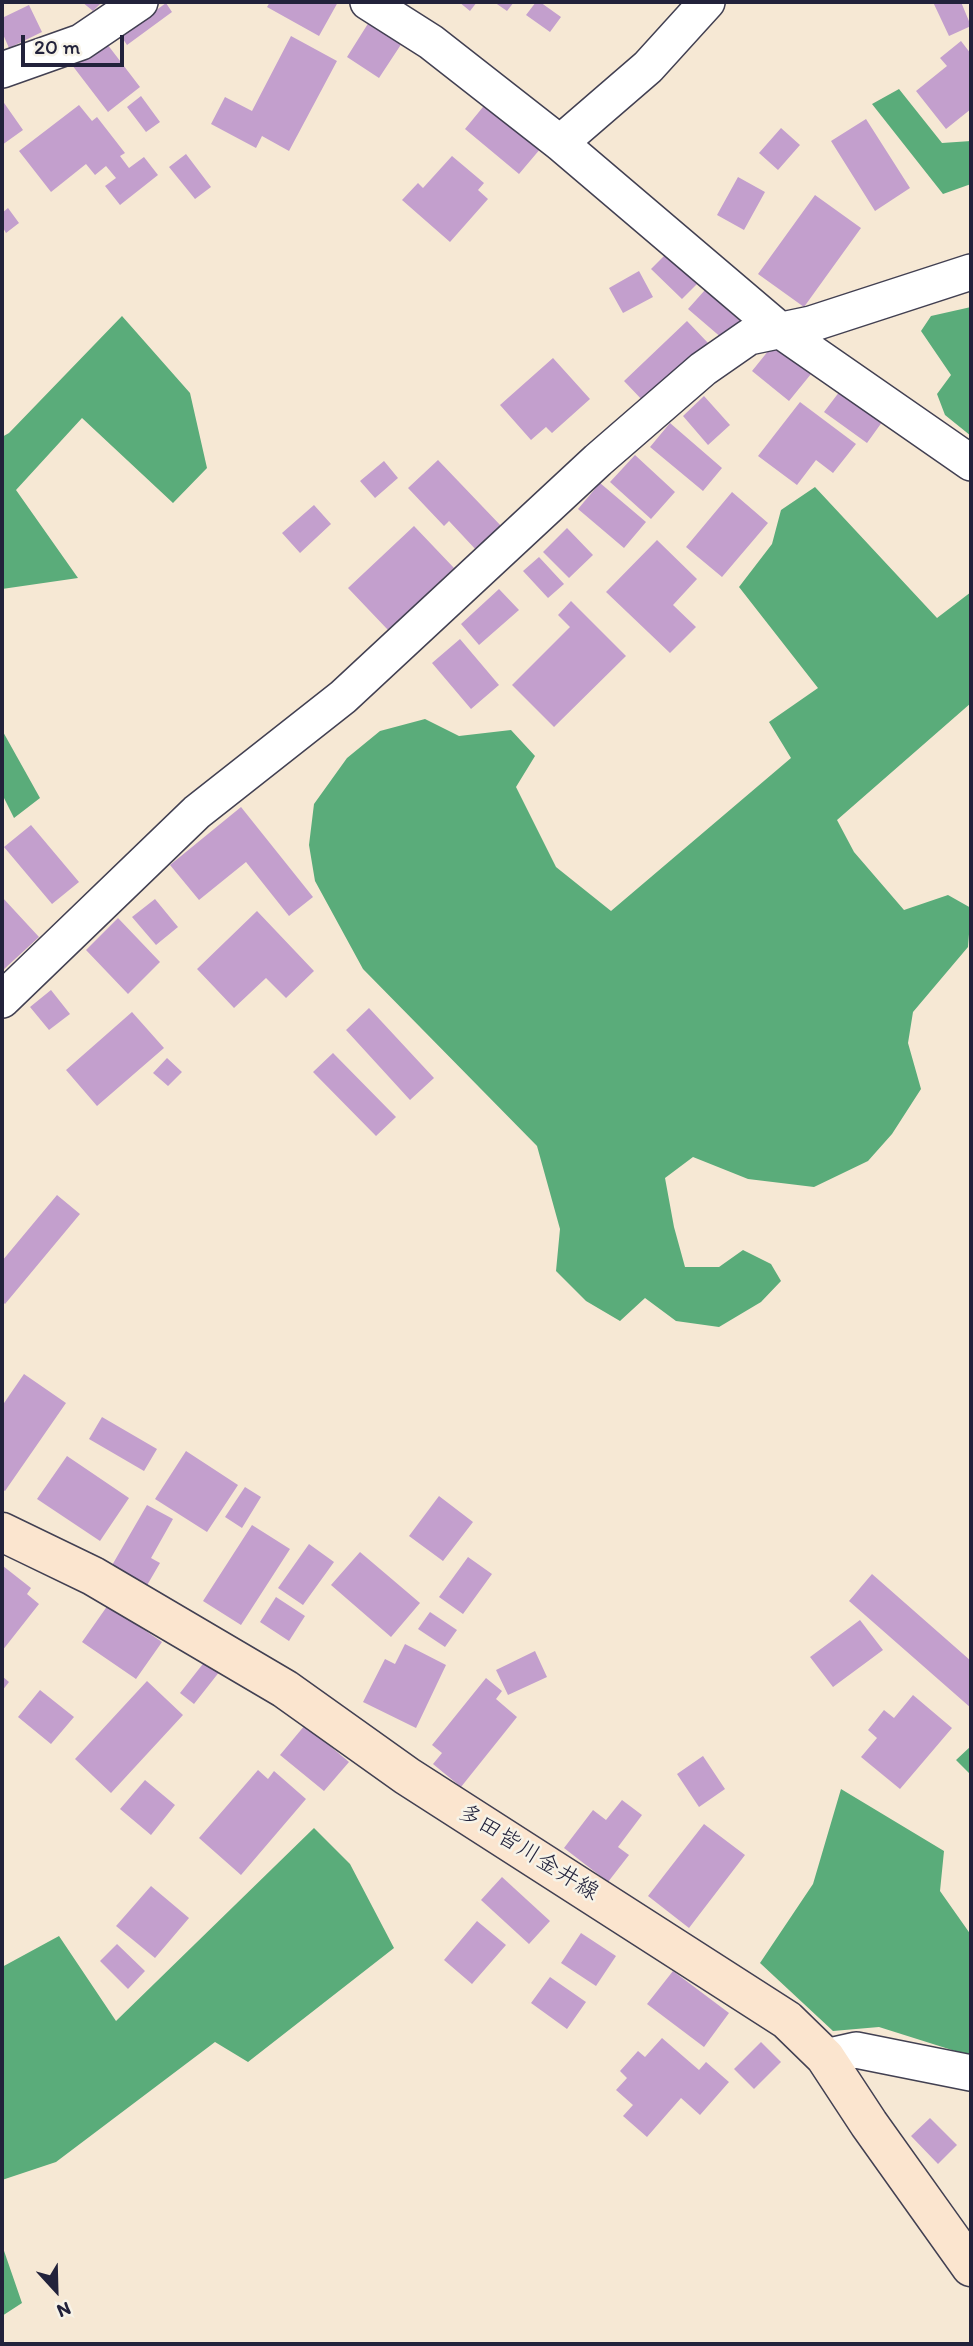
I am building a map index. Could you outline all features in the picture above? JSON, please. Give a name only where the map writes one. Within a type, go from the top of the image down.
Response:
[{"type":"main road","name":"多田皆川金井線","points":[[2,1532],[93,1576],[285,1689],[407,1776],[787,2020],[825,2057],[869,2124],[971,2267]]},
{"type":"street","points":[[2,70],[81,42],[140,2]]},
{"type":"street","points":[[369,2],[431,42],[560,143],[781,331],[971,463]]},
{"type":"street","points":[[560,143],[649,67],[707,2]]},
{"type":"street","points":[[2,1000],[197,812],[343,697],[598,460],[703,369],[749,337],[811,324],[971,271]]},
{"type":"street","points":[[825,2057],[856,2050],[971,2073]]},
{"type":"green space","points":[[899,89],[942,143],[971,141],[971,184],[943,194],[872,104]]},
{"type":"green space","points":[[971,307],[971,436],[945,415],[937,394],[951,375],[921,331],[931,316]]},
{"type":"green space","points":[[122,316],[190,393],[207,468],[173,503],[82,418],[16,490],[78,578],[2,589],[2,437],[9,433]]},
{"type":"green space","points":[[815,487],[937,618],[971,592],[971,703],[837,820],[854,852],[904,910],[948,895],[971,908],[968,947],[913,1012],[908,1043],[921,1089],[892,1134],[868,1161],[814,1187],[748,1179],[693,1157],[665,1178],[685,1267],[719,1267],[743,1250],[771,1264],[781,1281],[761,1302],[719,1327],[676,1321],[645,1298],[620,1321],[586,1301],[556,1271],[560,1229],[537,1146],[363,969],[315,881],[309,845],[314,804],[347,758],[380,731],[425,719],[459,736],[511,730],[535,756],[516,787],[556,867],[611,911],[791,758],[769,722],[818,688],[739,587],[772,544],[781,510]]},
{"type":"green space","points":[[2,730],[40,798],[14,818],[2,794]]},
{"type":"green space","points":[[971,1746],[971,1775],[956,1760]]},
{"type":"green space","points":[[841,1789],[944,1851],[940,1891],[971,1935],[971,2056],[879,2027],[833,2031],[760,1963],[813,1884]]},
{"type":"green space","points":[[314,1828],[350,1864],[394,1948],[248,2062],[215,2042],[56,2162],[2,2180],[2,1967],[59,1936],[116,2021]]},
{"type":"green space","points":[[2,2245],[22,2303],[2,2316]]},
{"type":"building","points":[[82,2],[102,2],[93,11]]},
{"type":"building","points":[[270,2],[338,2],[319,36],[267,7]]},
{"type":"building","points":[[459,2],[477,2],[470,11]]},
{"type":"building","points":[[494,2],[514,2],[507,11]]},
{"type":"building","points":[[536,2],[561,17],[550,32],[526,15]]},
{"type":"building","points":[[933,2],[961,2],[971,26],[949,36]]},
{"type":"building","points":[[166,3],[172,12],[127,45],[121,36]]},
{"type":"building","points":[[29,5],[42,32],[9,48],[2,32],[2,18]]},
{"type":"building","points":[[369,22],[402,43],[379,78],[347,57]]},
{"type":"building","points":[[291,36],[337,61],[289,151],[262,136],[256,148],[211,124],[225,97],[252,111]]},
{"type":"building","points":[[104,40],[140,87],[108,112],[72,65]]},
{"type":"building","points":[[961,41],[971,54],[971,109],[946,129],[916,91],[947,66],[940,58]]},
{"type":"building","points":[[141,96],[160,122],[146,132],[127,107]]},
{"type":"building","points":[[2,100],[23,130],[2,145]]},
{"type":"building","points":[[487,102],[541,148],[519,174],[465,129]]},
{"type":"building","points":[[79,105],[92,121],[97,117],[125,153],[120,156],[129,168],[144,157],[158,175],[120,205],[105,186],[116,178],[106,166],[95,175],[86,164],[51,192],[19,151]]},
{"type":"building","points":[[866,119],[910,188],[875,211],[831,141]]},
{"type":"building","points":[[781,128],[800,145],[778,170],[759,153]]},
{"type":"building","points":[[186,154],[211,187],[195,199],[169,167]]},
{"type":"building","points":[[452,156],[484,183],[478,190],[488,199],[450,242],[402,200],[418,183],[423,188]]},
{"type":"building","points":[[738,177],[765,192],[744,230],[717,215]]},
{"type":"building","points":[[815,195],[861,228],[804,307],[758,274]]},
{"type":"building","points":[[8,208],[19,223],[6,233],[2,226],[2,213]]},
{"type":"building","points":[[669,251],[700,281],[682,299],[651,269]]},
{"type":"building","points":[[639,271],[653,297],[623,313],[609,288]]},
{"type":"building","points":[[705,290],[740,321],[723,339],[688,309]]},
{"type":"building","points":[[687,321],[709,344],[646,404],[624,381]]},
{"type":"building","points":[[773,345],[811,374],[789,401],[752,371]]},
{"type":"building","points":[[553,358],[590,399],[552,433],[546,427],[531,440],[500,405]]},
{"type":"building","points":[[843,387],[885,418],[867,443],[824,412]]},
{"type":"building","points":[[704,396],[730,425],[708,445],[683,416]]},
{"type":"building","points":[[800,402],[856,444],[833,473],[816,460],[797,485],[758,456]]},
{"type":"building","points":[[670,423],[722,468],[703,491],[650,447]]},
{"type":"building","points":[[635,455],[675,492],[651,519],[610,482]]},
{"type":"building","points":[[438,460],[503,528],[478,552],[449,521],[444,526],[408,488]]},
{"type":"building","points":[[384,461],[398,478],[375,498],[360,481]]},
{"type":"building","points":[[600,483],[646,522],[624,548],[578,509]]},
{"type":"building","points":[[732,492],[768,523],[722,577],[686,547]]},
{"type":"building","points":[[314,505],[331,524],[300,553],[282,533]]},
{"type":"building","points":[[414,526],[454,568],[388,630],[348,588]]},
{"type":"building","points":[[567,528],[593,555],[569,578],[543,552]]},
{"type":"building","points":[[657,540],[697,579],[673,605],[696,627],[670,653],[606,592]]},
{"type":"building","points":[[539,557],[564,584],[548,598],[523,571]]},
{"type":"building","points":[[499,589],[519,610],[479,645],[461,624]]},
{"type":"building","points":[[571,601],[626,656],[554,727],[512,685],[570,627],[558,615]]},
{"type":"building","points":[[460,639],[499,685],[471,709],[432,663]]},
{"type":"building","points":[[241,807],[313,897],[289,916],[246,862],[199,900],[170,865]]},
{"type":"building","points":[[31,825],[79,882],[52,904],[4,847]]},
{"type":"building","points":[[2,897],[39,937],[2,971]]},
{"type":"building","points":[[155,899],[178,927],[156,945],[132,917]]},
{"type":"building","points":[[257,911],[314,971],[286,998],[266,978],[234,1008],[197,969]]},
{"type":"building","points":[[118,918],[160,962],[128,994],[86,950]]},
{"type":"building","points":[[51,990],[70,1014],[49,1030],[30,1007]]},
{"type":"building","points":[[369,1008],[434,1078],[410,1100],[346,1030]]},
{"type":"building","points":[[132,1012],[164,1048],[97,1106],[66,1070]]},
{"type":"building","points":[[333,1053],[396,1117],[376,1136],[313,1072]]},
{"type":"building","points":[[167,1058],[182,1072],[168,1086],[153,1073]]},
{"type":"building","points":[[57,1195],[80,1214],[5,1304],[2,1301],[2,1261]]},
{"type":"building","points":[[24,1374],[66,1403],[5,1491],[2,1489],[2,1406]]},
{"type":"building","points":[[102,1417],[157,1449],[144,1471],[89,1439]]},
{"type":"building","points":[[186,1451],[238,1485],[207,1532],[155,1499]]},
{"type":"building","points":[[67,1456],[129,1498],[100,1541],[37,1499]]},
{"type":"building","points":[[245,1487],[261,1497],[242,1528],[225,1517]]},
{"type":"building","points":[[439,1496],[473,1522],[443,1561],[409,1536]]},
{"type":"building","points":[[147,1505],[173,1519],[151,1558],[160,1563],[146,1587],[111,1567]]},
{"type":"building","points":[[252,1525],[290,1549],[241,1625],[203,1601]]},
{"type":"building","points":[[309,1544],[334,1562],[303,1605],[278,1588]]},
{"type":"building","points":[[360,1552],[420,1603],[391,1637],[331,1585]]},
{"type":"building","points":[[468,1557],[492,1574],[463,1614],[439,1597]]},
{"type":"building","points":[[3,1566],[31,1588],[27,1594],[39,1604],[2,1651]]},
{"type":"building","points":[[872,1574],[971,1661],[971,1708],[849,1601]]},
{"type":"building","points":[[276,1597],[305,1616],[289,1641],[260,1622]]},
{"type":"building","points":[[108,1605],[162,1642],[136,1679],[82,1642]]},
{"type":"building","points":[[430,1612],[457,1630],[445,1647],[418,1629]]},
{"type":"building","points":[[860,1620],[883,1650],[833,1687],[810,1657]]},
{"type":"building","points":[[405,1644],[446,1665],[416,1728],[363,1702],[385,1659],[395,1664]]},
{"type":"building","points":[[535,1651],[547,1677],[508,1695],[496,1670]]},
{"type":"building","points":[[206,1660],[220,1671],[194,1704],[180,1693]]},
{"type":"building","points":[[2,1676],[9,1682],[2,1691]]},
{"type":"building","points":[[486,1678],[502,1691],[496,1699],[517,1717],[461,1787],[433,1764],[442,1753],[432,1745]]},
{"type":"building","points":[[147,1681],[183,1715],[111,1793],[75,1759]]},
{"type":"building","points":[[40,1690],[74,1717],[51,1744],[18,1717]]},
{"type":"building","points":[[913,1695],[952,1728],[900,1789],[861,1757],[877,1738],[868,1730],[884,1710],[894,1718]]},
{"type":"building","points":[[305,1725],[349,1762],[324,1791],[280,1755]]},
{"type":"building","points":[[703,1756],[725,1789],[699,1807],[677,1774]]},
{"type":"building","points":[[258,1770],[268,1779],[274,1771],[306,1799],[241,1875],[199,1838]]},
{"type":"building","points":[[145,1780],[175,1805],[151,1835],[120,1809]]},
{"type":"building","points":[[622,1800],[642,1815],[618,1847],[629,1855],[608,1882],[564,1848],[593,1810],[606,1820]]},
{"type":"building","points":[[704,1824],[745,1855],[689,1928],[648,1896]]},
{"type":"building","points":[[502,1877],[550,1921],[529,1944],[481,1900]]},
{"type":"building","points":[[151,1886],[189,1918],[155,1958],[116,1926]]},
{"type":"building","points":[[477,1921],[506,1945],[472,1984],[444,1960]]},
{"type":"building","points":[[581,1933],[616,1956],[596,1986],[561,1963]]},
{"type":"building","points":[[117,1944],[145,1971],[128,1989],[100,1961]]},
{"type":"building","points":[[673,1971],[729,2013],[704,2047],[647,2004]]},
{"type":"building","points":[[550,1977],[586,2002],[567,2029],[531,2003]]},
{"type":"building","points":[[662,2038],[699,2070],[706,2062],[729,2082],[700,2115],[681,2098],[647,2137],[623,2116],[633,2105],[616,2090],[627,2078],[620,2071],[638,2051],[645,2057]]},
{"type":"building","points":[[761,2042],[781,2062],[754,2089],[734,2069]]},
{"type":"building","points":[[930,2118],[957,2145],[938,2164],[911,2136]]}]
